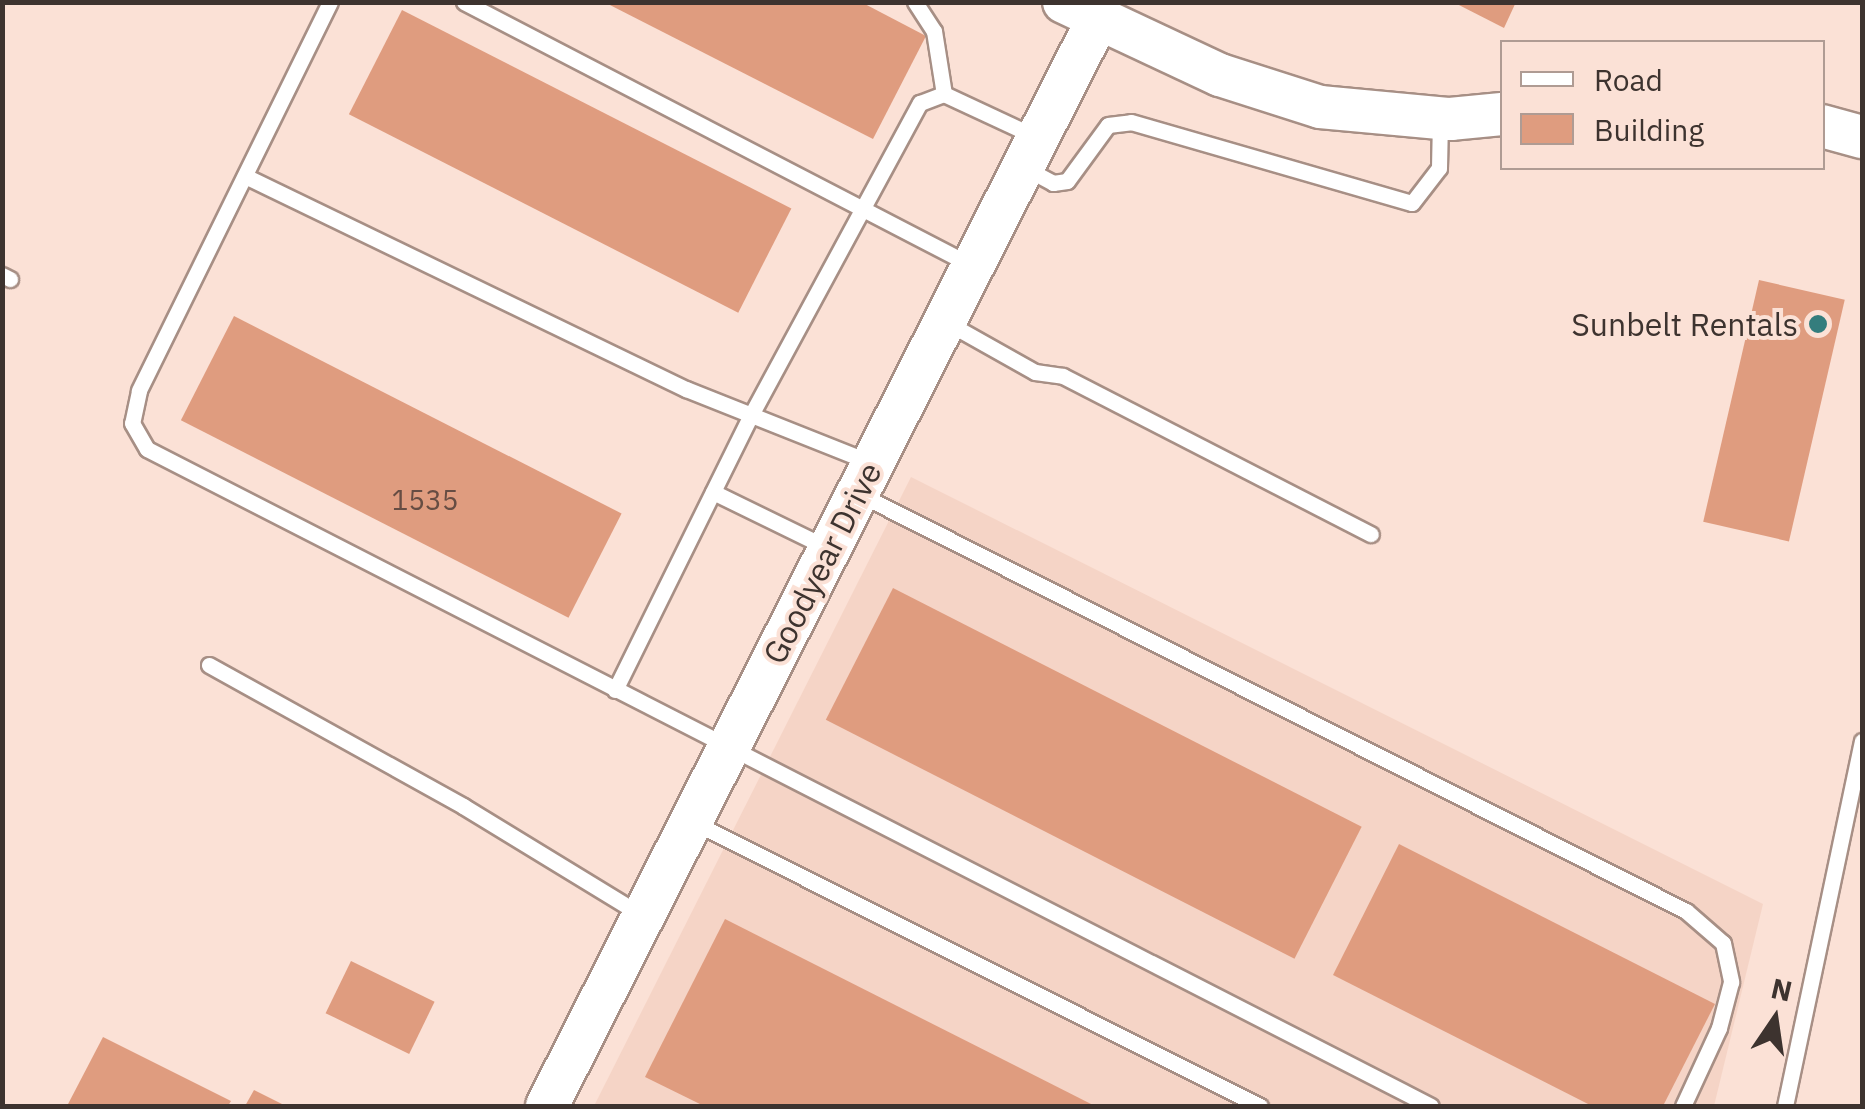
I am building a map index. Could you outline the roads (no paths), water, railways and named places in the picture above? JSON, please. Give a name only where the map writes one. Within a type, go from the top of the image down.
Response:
[{"type":"street","points":[[1081,11],[1220,75],[1320,107],[1440,118],[1500,114]]},
{"type":"street","name":"Goodyear Drive","points":[[547,1106],[1030,152],[1081,11]]},
{"type":"street","points":[[1825,127],[1862,137]]},
{"type":"lane","points":[[330,2],[139,391],[132,423],[147,449],[1431,1106]]},
{"type":"lane","points":[[464,2],[973,266]]},
{"type":"lane","points":[[915,2],[934,31],[944,94],[1030,152],[1053,184],[1067,181],[1108,124],[1131,122],[1412,203],[1439,168],[1440,118]]},
{"type":"lane","points":[[614,690],[751,415],[920,103],[944,94]]},
{"type":"lane","points":[[245,176],[686,389],[751,415],[865,479],[1686,911],[1723,943],[1731,982],[1719,1028],[1683,1106]]},
{"type":"lane","points":[[944,321],[1035,372],[1062,376],[1371,534]]},
{"type":"lane","points":[[712,492],[829,549]]},
{"type":"lane","points":[[209,666],[463,806],[643,916]]},
{"type":"lane","points":[[1785,1106],[1862,741]]},
{"type":"lane","points":[[692,821],[1242,1102],[1260,1106]]},
{"type":"place","name":"Sunbelt Rentals","points":[[1818,324]]}]
